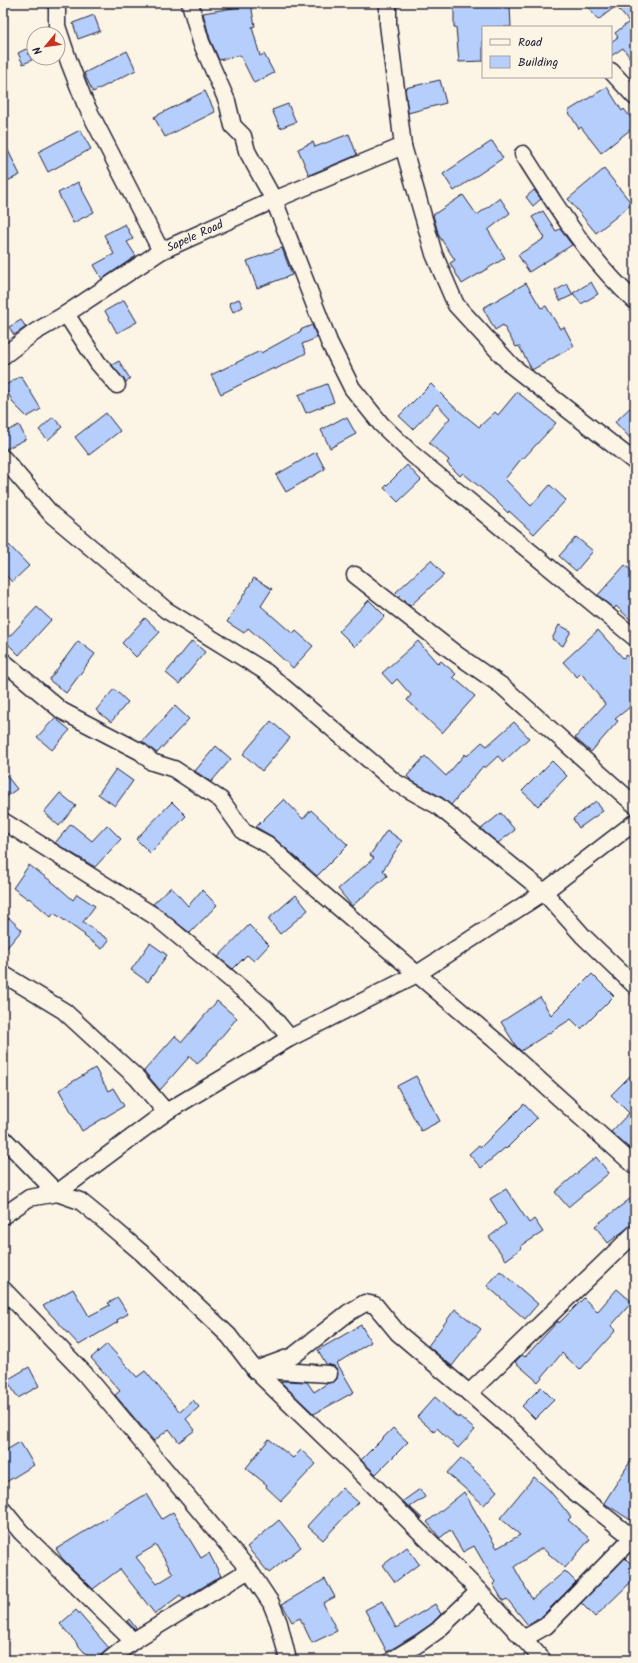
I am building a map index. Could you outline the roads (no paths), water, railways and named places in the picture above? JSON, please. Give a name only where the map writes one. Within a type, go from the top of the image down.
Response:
[{"type":"street","points":[[57,3],[57,26],[85,103],[161,251]]},
{"type":"street","points":[[190,3],[201,42],[227,101],[233,126],[243,136],[247,150],[274,200],[332,348],[352,388],[381,424],[412,454],[635,638]]},
{"type":"street","points":[[388,3],[388,24],[403,146],[434,254],[456,305],[512,366],[635,462]]},
{"type":"street","points":[[612,72],[635,97]]},
{"type":"street","name":"Sapele Road","points":[[3,356],[35,332],[66,314],[161,251],[274,200],[403,146]]},
{"type":"street","points":[[523,154],[552,199],[600,264],[616,284],[635,301]]},
{"type":"street","points":[[66,314],[98,363],[117,385]]},
{"type":"street","points":[[3,458],[52,515],[166,610],[266,672],[395,782],[438,806],[544,892],[583,936],[635,986]]},
{"type":"street","points":[[356,575],[456,654],[502,686],[635,805]]},
{"type":"street","points":[[3,661],[62,711],[141,752],[152,762],[174,769],[221,800],[244,832],[267,844],[497,1042],[635,1166]]},
{"type":"street","points":[[3,821],[156,917],[266,1009],[290,1038]]},
{"type":"street","points":[[3,1216],[28,1198],[57,1193],[166,1112],[290,1038],[418,974],[544,892],[635,822]]},
{"type":"street","points":[[3,974],[64,1011],[137,1078],[166,1112]]},
{"type":"street","points":[[3,1138],[57,1193],[80,1201],[143,1254],[229,1336],[255,1370],[352,1464],[479,1591],[543,1660]]},
{"type":"street","points":[[469,1393],[635,1233]]},
{"type":"street","points":[[3,1289],[85,1374],[249,1570],[271,1603],[279,1623],[288,1660]]},
{"type":"street","points":[[255,1370],[293,1356],[348,1313],[365,1303],[375,1305],[398,1333],[517,1435],[571,1489],[634,1539],[546,1626],[523,1639]]},
{"type":"street","points":[[255,1370],[329,1374]]},
{"type":"street","points":[[3,1510],[21,1532],[133,1641]]},
{"type":"street","points":[[109,1660],[133,1641],[249,1570]]},
{"type":"street","points":[[392,1660],[437,1631],[479,1591]]}]
